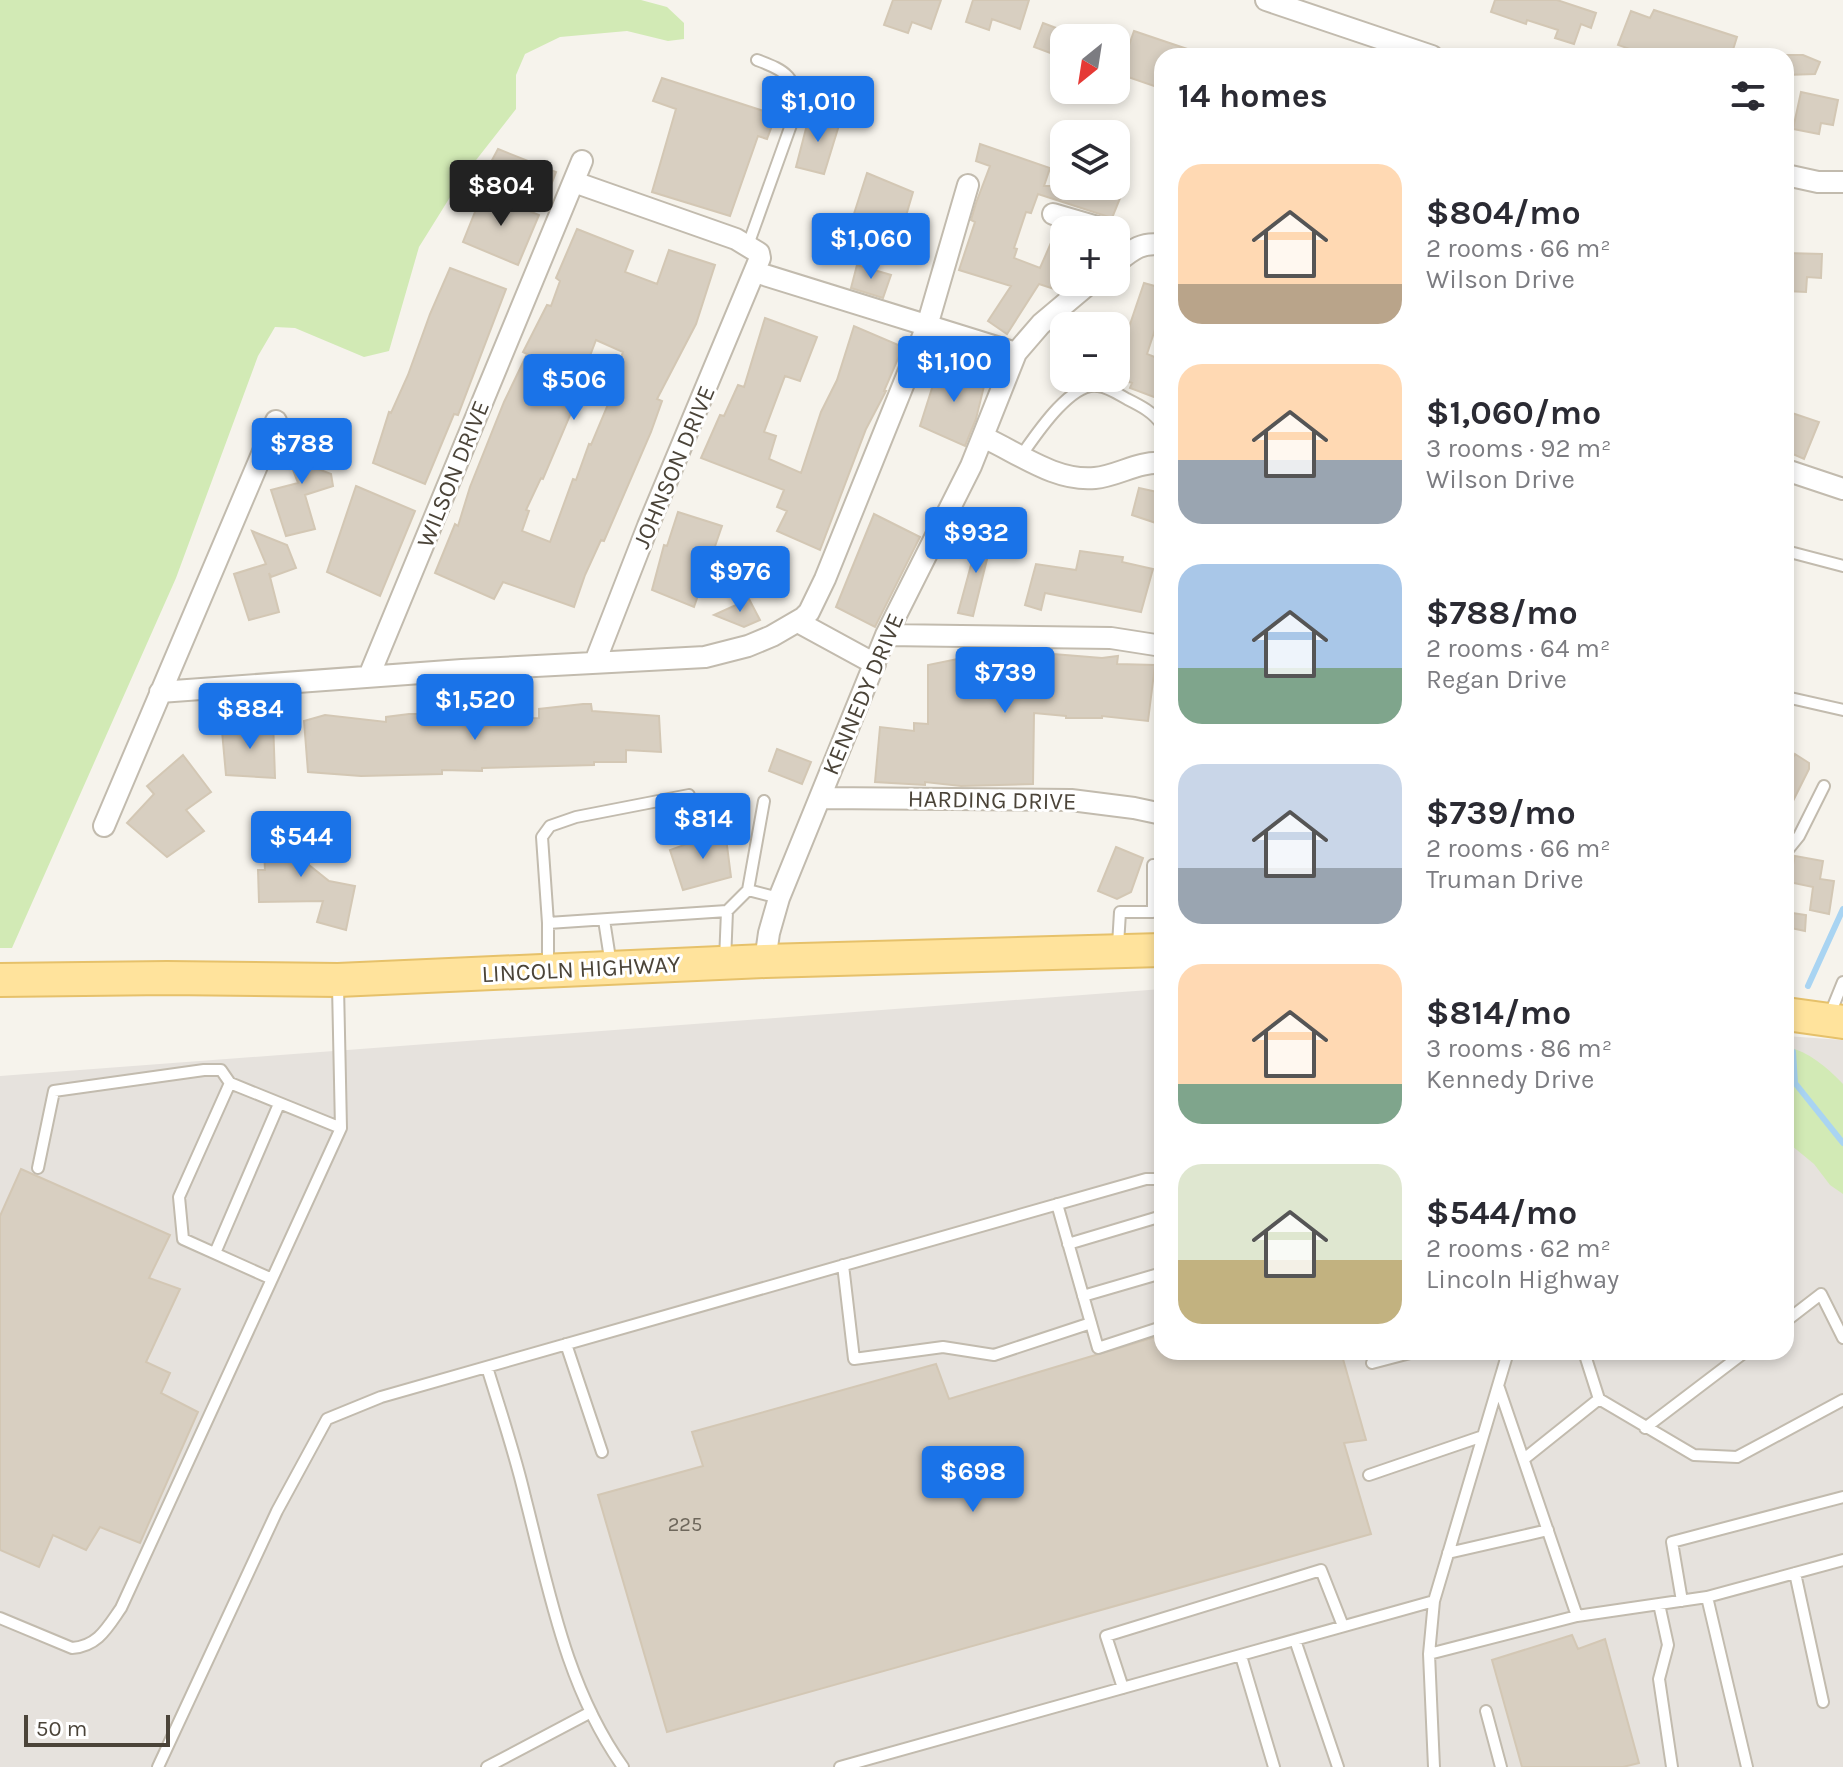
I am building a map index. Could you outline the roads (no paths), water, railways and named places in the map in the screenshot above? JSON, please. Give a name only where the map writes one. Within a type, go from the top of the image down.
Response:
[{"type":"main road","name":"LINCOLN HIGHWAY","points":[[0,980],[338,980],[765,961],[1154,950]]},
{"type":"main road","points":[[1794,1015],[1835,1021]]},
{"type":"street","points":[[1266,0],[1408,48]]},
{"type":"street","name":"WILSON DRIVE","points":[[369,676],[582,161]]},
{"type":"street","points":[[1794,177],[1818,182],[1843,182]]},
{"type":"street","points":[[574,182],[748,245],[759,253],[755,272],[1016,353]]},
{"type":"street","points":[[160,692],[369,676],[705,657],[748,646],[798,622],[809,612],[825,579],[927,326],[968,185]]},
{"type":"street","points":[[1053,214],[1060,216]]},
{"type":"street","points":[[1130,236],[1154,242]]},
{"type":"street","points":[[1130,252],[1136,247],[1154,243]]},
{"type":"street","name":"JOHNSON DRIVE","points":[[595,662],[648,526],[755,272]]},
{"type":"street","name":"KENNEDY DRIVE","points":[[765,961],[779,898],[886,635],[983,437],[1016,353],[1041,324],[1074,296]]},
{"type":"street","points":[[104,826],[276,421]]},
{"type":"street","points":[[983,437],[1057,472],[1085,478],[1115,474],[1154,461]]},
{"type":"street","points":[[1794,473],[1843,489]]},
{"type":"street","points":[[798,622],[875,664]]},
{"type":"street","points":[[886,635],[1111,638],[1154,645]]},
{"type":"street","name":"HARDING DRIVE","points":[[820,798],[1071,800],[1154,812]]},
{"type":"lane","points":[[748,245],[796,111],[797,97],[793,81],[782,69],[757,60]]},
{"type":"lane","points":[[1021,456],[1053,414],[1072,395],[1090,386],[1111,390],[1154,414]]},
{"type":"lane","points":[[1794,553],[1843,566]]},
{"type":"lane","points":[[1794,699],[1843,710]]},
{"type":"lane","points":[[1794,842],[1824,786]]},
{"type":"lane","points":[[549,971],[542,837],[550,826],[576,817],[689,795]]},
{"type":"lane","points":[[548,923],[727,911],[748,890],[764,801]]},
{"type":"lane","points":[[748,890],[779,898]]},
{"type":"lane","points":[[725,963],[727,911]]},
{"type":"lane","points":[[1118,951],[1120,912],[1154,912]]},
{"type":"lane","points":[[604,920],[612,968]]},
{"type":"lane","points":[[0,1618],[72,1648],[85,1647],[100,1638],[121,1608],[341,1128],[338,980]]},
{"type":"lane","points":[[1835,1021],[1843,982]]},
{"type":"lane","points":[[38,1168],[54,1091],[204,1070],[221,1070],[230,1083],[341,1128]]},
{"type":"lane","points":[[230,1083],[179,1197],[183,1239],[272,1279]]},
{"type":"lane","points":[[215,1253],[279,1104]]},
{"type":"lane","points":[[158,1767],[277,1511],[327,1419],[381,1397],[1154,1179]]},
{"type":"lane","points":[[1057,1204],[1098,1348],[1154,1330]]},
{"type":"lane","points":[[1068,1244],[1154,1218]]},
{"type":"lane","points":[[843,1265],[854,1359],[943,1347],[994,1355],[1091,1323]]},
{"type":"lane","points":[[1083,1296],[1154,1275]]},
{"type":"lane","points":[[1794,1315],[1821,1294],[1843,1338]]},
{"type":"lane","points":[[566,1344],[602,1452]]},
{"type":"lane","points":[[1372,1363],[1383,1360]]},
{"type":"lane","points":[[1434,1767],[1429,1654],[1434,1601],[1506,1360]]},
{"type":"lane","points":[[1587,1360],[1599,1399],[1694,1455],[1737,1457],[1843,1400]]},
{"type":"lane","points":[[1645,1428],[1734,1360]]},
{"type":"lane","points":[[487,1367],[574,1678],[604,1741],[623,1767]]},
{"type":"lane","points":[[1498,1386],[1577,1616]]},
{"type":"lane","points":[[1524,1459],[1599,1399]]},
{"type":"lane","points":[[1369,1475],[1483,1436]]},
{"type":"lane","points":[[1682,1601],[1672,1542],[1843,1497]]},
{"type":"lane","points":[[1448,1553],[1548,1530]]},
{"type":"lane","points":[[1429,1654],[1577,1616],[1707,1597],[1843,1560]]},
{"type":"lane","points":[[1123,1688],[1106,1636],[1321,1570],[1343,1626]]},
{"type":"lane","points":[[1795,1573],[1823,1702]]},
{"type":"lane","points":[[1707,1597],[1747,1767]]},
{"type":"lane","points":[[840,1767],[1434,1601]]},
{"type":"lane","points":[[1659,1604],[1668,1645],[1659,1679],[1672,1767]]},
{"type":"lane","points":[[1295,1640],[1338,1767]]},
{"type":"lane","points":[[1241,1656],[1274,1767]]},
{"type":"lane","points":[[1486,1711],[1501,1767]]},
{"type":"lane","points":[[487,1767],[591,1712]]},
{"type":"waterway","points":[[1808,986],[1843,909]]},
{"type":"waterway","points":[[1794,1068],[1795,1083],[1843,1143]]}]
